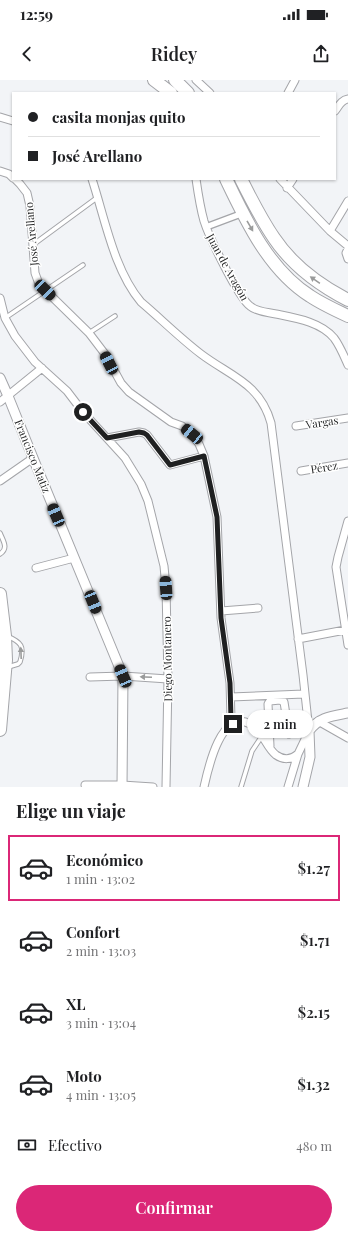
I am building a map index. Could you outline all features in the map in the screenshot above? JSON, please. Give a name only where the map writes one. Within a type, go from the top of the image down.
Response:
[{"type":"highway","points":[[154,80],[170,92]]},
{"type":"highway","points":[[175,80],[187,92]]},
{"type":"highway","points":[[226,180],[249,225],[262,246],[281,270],[309,295],[348,316]]},
{"type":"highway","points":[[241,180],[274,239],[287,255],[302,271],[348,300]]},
{"type":"highway","points":[[0,594],[5,636],[5,668],[0,730]]},
{"type":"street","points":[[196,80],[209,92]]},
{"type":"street","points":[[289,92],[295,80]]},
{"type":"street","points":[[336,110],[343,100],[348,99]]},
{"type":"street","points":[[0,117],[12,121]]},
{"type":"street","name":"José Arellano","points":[[0,171],[12,176]]},
{"type":"street","name":"José Arellano","points":[[16,180],[27,193],[30,206],[35,272],[39,284],[89,333],[104,354],[121,383],[129,392],[171,422],[182,426],[192,434],[199,444],[204,456],[217,517],[221,611],[230,683],[231,719],[233,724]]},
{"type":"street","points":[[92,180],[117,260],[129,286],[136,296],[141,302],[202,354],[250,387],[265,405],[271,423],[309,731],[310,757],[303,787]]},
{"type":"street","name":"Juan de Aragón","points":[[196,180],[202,215],[206,227],[218,254],[246,302],[250,306],[259,310],[291,317],[322,328],[331,334],[348,365]]},
{"type":"street","points":[[281,180],[330,231],[348,246]]},
{"type":"street","points":[[287,188],[292,180]]},
{"type":"street","points":[[330,231],[348,201]]},
{"type":"street","points":[[206,227],[238,215]]},
{"type":"street","points":[[348,250],[346,253],[348,259]]},
{"type":"street","name":"Diego Montanero","points":[[0,298],[5,318],[28,354],[50,377],[67,391],[83,412],[126,458],[141,484],[148,501],[166,576],[168,678],[166,787]]},
{"type":"street","points":[[0,402],[42,368]]},
{"type":"street","name":"Francisco Matiz","points":[[0,378],[123,676],[122,786]]},
{"type":"street","name":"Vargas","points":[[296,426],[348,418]]},
{"type":"street","points":[[107,438],[139,432],[144,433],[170,465],[204,456]]},
{"type":"street","points":[[0,481],[33,458]]},
{"type":"street","name":"Pérez","points":[[301,470],[348,463]]},
{"type":"street","points":[[348,521],[336,562],[348,645]]},
{"type":"street","points":[[36,568],[74,558]]},
{"type":"street","points":[[221,611],[258,608]]},
{"type":"street","points":[[298,639],[345,630]]},
{"type":"street","points":[[90,677],[123,676],[168,678]]},
{"type":"street","points":[[230,697],[304,694]]},
{"type":"street","points":[[270,748],[268,704],[270,700],[280,700],[284,702],[289,734]]},
{"type":"street","points":[[288,787],[298,754],[309,731],[318,721],[348,713]]},
{"type":"street","points":[[318,721],[348,738]]},
{"type":"street","points":[[204,787],[212,754],[218,742],[229,726],[237,722],[249,724],[263,735],[270,748],[276,755],[286,759],[295,757],[298,754]]},
{"type":"street","points":[[85,785],[153,787]]},
{"type":"lane","points":[[33,245],[98,197]]},
{"type":"lane","points":[[5,318],[83,265]]},
{"type":"lane","points":[[89,333],[115,316]]},
{"type":"lane","points":[[0,533],[6,546],[5,550],[0,554]]},
{"type":"lane","points":[[240,787],[252,751],[263,735]]},
{"type":"route","points":[[83,412],[107,438],[139,432],[144,433],[170,465],[204,456],[217,517],[221,618],[230,683],[231,719],[233,724]]}]
